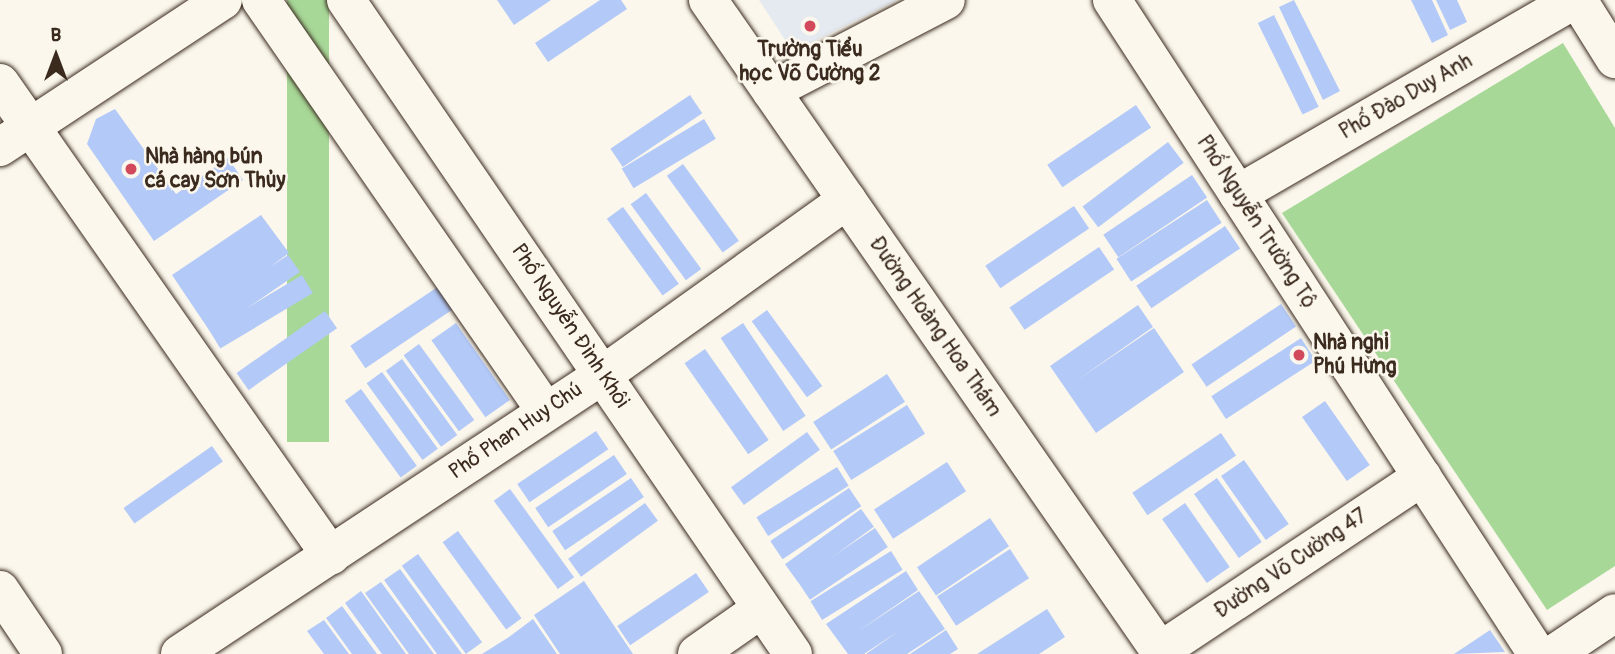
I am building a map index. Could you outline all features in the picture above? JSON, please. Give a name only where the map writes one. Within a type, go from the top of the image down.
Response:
[{"type":"street","points":[[15,137],[223,0]]},
{"type":"street","points":[[261,0],[545,410]]},
{"type":"street","name":"Phố Nguyễn Đình Khôi","points":[[346,0],[793,654]]},
{"type":"street","name":"Đường Hoàng Hoa Thám","points":[[708,0],[1161,653]]},
{"type":"street","points":[[771,91],[946,0]]},
{"type":"street","name":"Phố Nguyễn Trường Tộ","points":[[1112,0],[1538,654]]},
{"type":"street","points":[[1576,0],[1615,59]]},
{"type":"street","name":"Phố Đào Duy Anh","points":[[1238,194],[1576,0]]},
{"type":"street","points":[[0,83],[15,137],[331,556]]},
{"type":"street","name":"Phố Phan Huy Chú","points":[[180,654],[331,556],[545,410],[604,374],[847,200]]},
{"type":"street","name":"Đường Võ Cường 47","points":[[1161,653],[1422,477]]},
{"type":"street","points":[[0,590],[43,654]]},
{"type":"street","points":[[697,654],[761,609]]},
{"type":"street","points":[[1554,654],[1615,613]]},
{"type":"shaded area","name":"Trường Tiểu học Võ Cường 2","points":[[759,0],[897,0],[793,52]]},
{"type":"green space","points":[[287,0],[329,0],[329,442],[287,442]]},
{"type":"green space","points":[[1563,43],[1615,128],[1615,566],[1547,610],[1282,213]]},
{"type":"building","points":[[497,0],[551,0],[514,25]]},
{"type":"building","points":[[600,0],[621,0],[627,9],[548,62],[535,43]]},
{"type":"building","points":[[1294,0],[1340,91],[1323,100],[1279,7]]},
{"type":"building","points":[[1411,0],[1432,0],[1448,35],[1432,43]]},
{"type":"building","points":[[1436,0],[1457,0],[1467,22],[1450,30]]},
{"type":"building","points":[[1274,15],[1319,107],[1303,115],[1258,23]]},
{"type":"building","points":[[690,95],[702,113],[623,167],[610,149]]},
{"type":"building","points":[[1136,105],[1151,127],[1062,187],[1047,165]]},
{"type":"building","name":"Nhà hàng bún cá cay Sơn Thủy","points":[[115,109],[176,194],[228,158],[243,180],[154,241],[87,144],[96,119]]},
{"type":"building","points":[[704,119],[716,139],[634,188],[622,168]]},
{"type":"building","points":[[1168,142],[1184,163],[1098,227],[1083,206]]},
{"type":"building","points":[[683,164],[739,241],[723,253],[667,176]]},
{"type":"building","points":[[1192,175],[1207,197],[1118,257],[1103,235]]},
{"type":"building","points":[[646,193],[701,269],[686,280],[631,204]]},
{"type":"building","points":[[1207,200],[1222,223],[1131,281],[1116,259]]},
{"type":"building","points":[[1074,206],[1089,228],[1000,288],[985,266]]},
{"type":"building","points":[[623,207],[679,284],[663,296],[607,219]]},
{"type":"building","points":[[261,215],[289,253],[270,267],[288,255],[300,272],[211,333],[172,275]]},
{"type":"building","points":[[1225,226],[1240,248],[1151,308],[1136,286]]},
{"type":"building","points":[[1099,247],[1114,269],[1025,330],[1009,307]]},
{"type":"building","points":[[302,275],[313,293],[220,349],[209,331]]},
{"type":"building","points":[[439,286],[454,308],[365,368],[350,346]]},
{"type":"building","points":[[1281,304],[1296,326],[1207,387],[1191,364]]},
{"type":"building","points":[[1138,305],[1153,327],[1076,381],[1154,328],[1184,372],[1096,433],[1050,366]]},
{"type":"building","points":[[767,310],[822,386],[807,397],[752,321]]},
{"type":"building","points":[[325,311],[337,328],[249,390],[237,373]]},
{"type":"building","points":[[456,323],[510,400],[485,417],[431,340]]},
{"type":"building","points":[[743,323],[806,416],[783,431],[721,338]]},
{"type":"building","points":[[1301,338],[1316,361],[1226,419],[1211,396]]},
{"type":"building","points":[[419,344],[474,420],[459,431],[404,355]]},
{"type":"building","points":[[705,349],[769,440],[748,454],[685,363]]},
{"type":"building","points":[[402,359],[457,435],[441,447],[386,371]]},
{"type":"building","points":[[382,372],[438,449],[422,460],[367,383]]},
{"type":"building","points":[[887,374],[905,402],[831,450],[813,422]]},
{"type":"building","points":[[361,389],[417,466],[401,478],[345,401]]},
{"type":"building","points":[[1325,401],[1370,465],[1347,481],[1302,417]]},
{"type":"building","points":[[907,405],[925,434],[851,480],[833,451]]},
{"type":"building","points":[[596,431],[608,449],[530,502],[517,484]]},
{"type":"building","points":[[807,432],[820,450],[744,505],[731,487]]},
{"type":"building","points":[[1221,433],[1236,455],[1147,515],[1132,493]]},
{"type":"building","points":[[212,446],[223,462],[134,524],[124,508]]},
{"type":"building","points":[[614,455],[627,474],[548,527],[535,508]]},
{"type":"building","points":[[1244,460],[1289,524],[1266,540],[1221,476]]},
{"type":"building","points":[[947,462],[966,491],[893,539],[874,509]]},
{"type":"building","points":[[837,467],[849,486],[768,536],[756,517]]},
{"type":"building","points":[[631,478],[644,497],[565,550],[552,531]]},
{"type":"building","points":[[1217,478],[1262,542],[1239,558],[1194,494]]},
{"type":"building","points":[[849,488],[861,506],[783,559],[770,541]]},
{"type":"building","points":[[510,489],[574,577],[558,589],[494,501]]},
{"type":"building","points":[[645,503],[658,521],[581,577],[568,559]]},
{"type":"building","points":[[1185,503],[1230,567],[1207,583],[1162,519]]},
{"type":"building","points":[[861,509],[874,527],[798,582],[785,564]]},
{"type":"building","points":[[990,518],[1009,546],[936,595],[917,567]]},
{"type":"building","points":[[875,528],[888,547],[810,600],[797,581]]},
{"type":"building","points":[[458,531],[521,618],[506,630],[443,542]]},
{"type":"building","points":[[1010,549],[1029,578],[956,626],[937,596]]},
{"type":"building","points":[[891,551],[903,570],[822,620],[810,601]]},
{"type":"building","points":[[418,554],[482,642],[466,654],[402,566]]},
{"type":"building","points":[[400,569],[462,654],[437,654],[384,580]]},
{"type":"building","points":[[906,571],[918,590],[857,632],[919,591],[945,629],[907,654],[866,654],[900,630],[864,654],[848,654],[826,624]]},
{"type":"building","points":[[696,573],[709,592],[630,645],[617,626]]},
{"type":"building","points":[[584,581],[633,654],[560,654],[534,615]]},
{"type":"building","points":[[381,582],[434,654],[409,654],[365,593]]},
{"type":"building","points":[[361,591],[406,654],[382,654],[345,603]]},
{"type":"building","points":[[342,606],[377,654],[352,654],[326,618]]},
{"type":"building","points":[[1047,609],[1065,637],[1039,654],[977,654]]},
{"type":"building","points":[[533,619],[557,654],[482,654],[509,637]]},
{"type":"building","points":[[324,620],[349,654],[324,654],[307,631]]},
{"type":"building","points":[[946,630],[958,649],[950,654],[910,654]]},
{"type":"building","points":[[1490,630],[1505,652],[1454,654]]},
{"type":"place","name":"Trường Tiểu học Võ Cường 2","points":[[810,26]]},
{"type":"place","name":"Nhà hàng bún cá cay Sơn Thủy","points":[[131,169]]},
{"type":"place","name":"Nhà nghỉ Phú Hưng","points":[[1299,355]]}]
